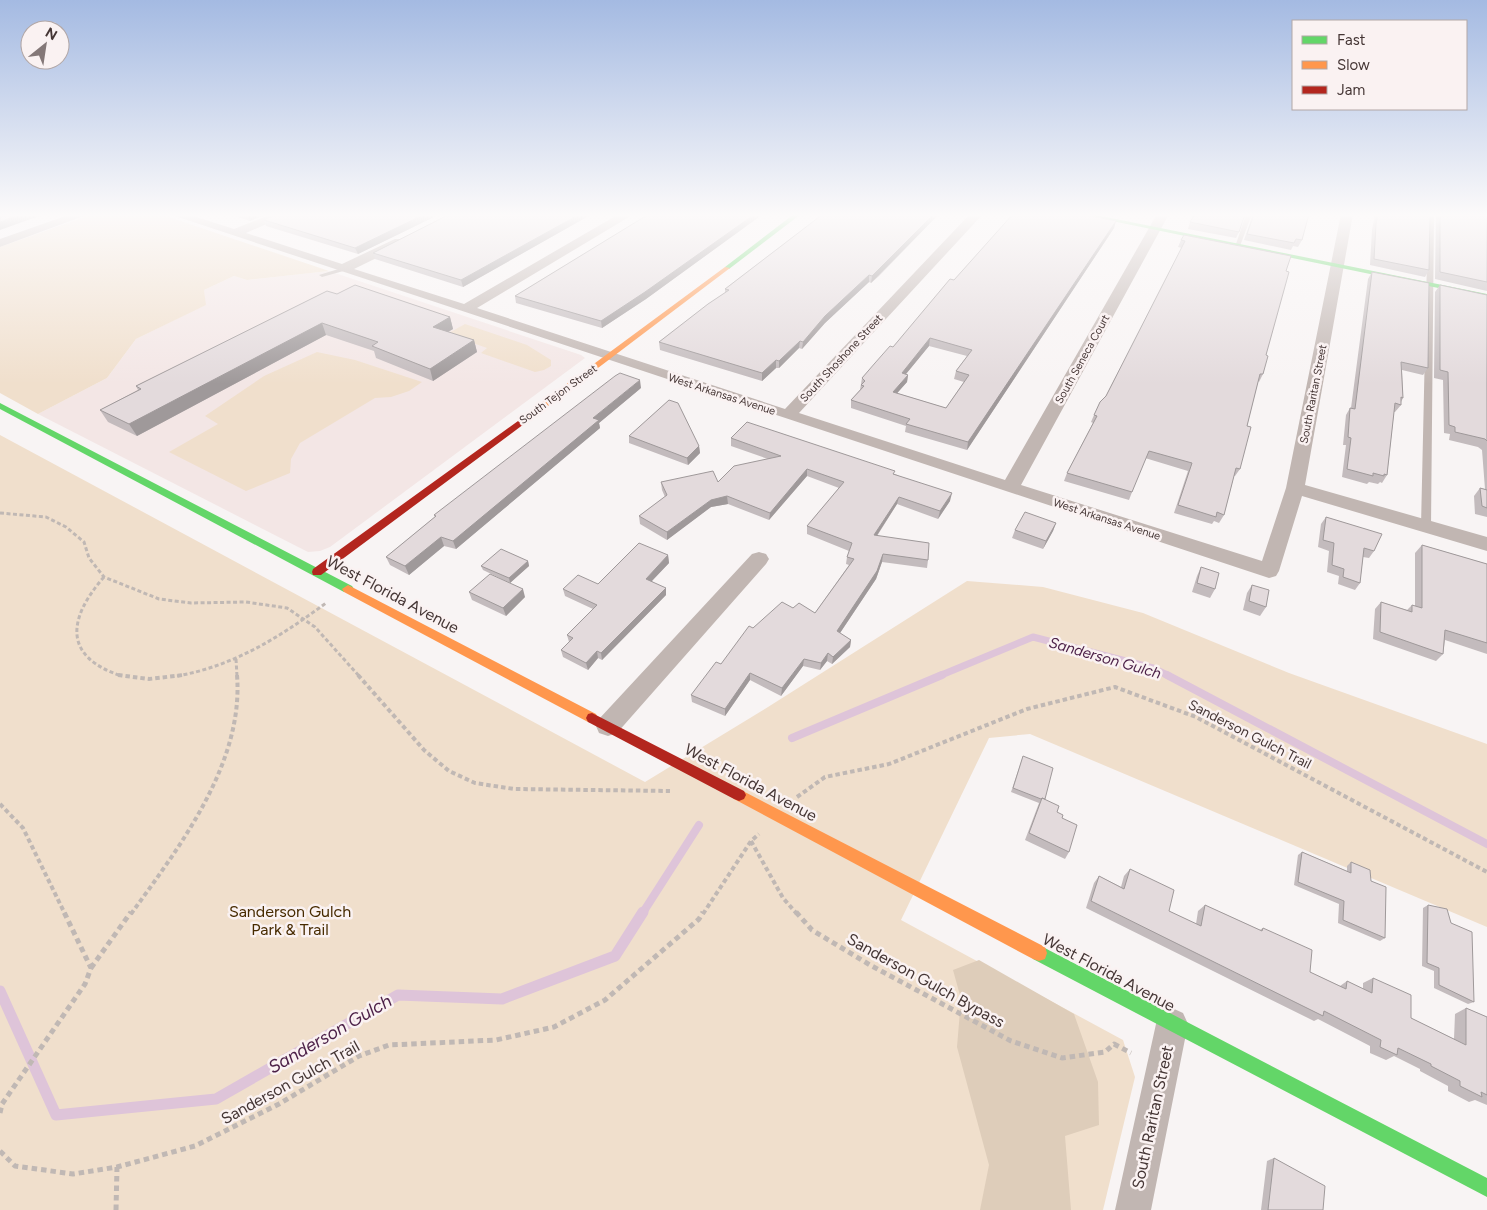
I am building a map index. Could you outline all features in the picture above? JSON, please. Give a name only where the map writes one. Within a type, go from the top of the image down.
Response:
[{"type":"street","name":"West Arkansas Avenue","points":[[348,270],[608,357],[1269,571]]},
{"type":"street","points":[[466,309],[532,270]]},
{"type":"street","name":"South Tejon Street","points":[[317,572],[723,270]]},
{"type":"street","name":"South Shoshone Street","points":[[788,415],[924,270]]},
{"type":"street","name":"South Seneca Court","points":[[1010,488],[1132,270]]},
{"type":"street","name":"South Raritan Street","points":[[1269,571],[1295,488],[1337,270]]},
{"type":"street","points":[[1360,270],[1487,296]]},
{"type":"street","name":"West Florida Avenue","points":[[0,406],[1487,1188]]},
{"type":"street","points":[[1295,488],[1487,544]]},
{"type":"street","points":[[608,726],[759,559]]},
{"type":"street","name":"South Raritan Street","points":[[1133,1210],[1172,1024]]},
{"type":"lane","points":[[322,275],[339,270]]},
{"type":"lane","points":[[1426,526],[1431,270]]},
{"type":"path","points":[[0,513],[46,517],[66,527],[84,542],[89,558],[104,577],[159,599],[192,603],[270,603],[287,608],[315,627],[424,750],[449,771],[475,783],[514,789],[670,791]]},
{"type":"path","points":[[104,577],[92,590],[81,607],[76,622],[76,641],[82,652],[93,663],[112,674],[130,678],[154,679],[207,670],[236,659],[304,619],[327,602]]},
{"type":"path","points":[[0,1113],[2,1104],[85,984],[91,968],[178,848],[208,796],[230,743],[234,725],[239,697],[236,659]]},
{"type":"path","name":"Sanderson Gulch Trail","points":[[796,798],[825,778],[889,764],[1027,709],[1115,687],[1196,717],[1487,872]]},
{"type":"path","points":[[0,804],[23,828],[91,968]]},
{"type":"path","name":"Sanderson Gulch Trail","points":[[0,1151],[15,1166],[73,1174],[117,1167],[195,1146],[279,1104],[359,1056],[389,1045],[440,1041],[496,1040],[554,1027],[605,1000],[699,919],[751,841],[760,833]]},
{"type":"path","name":"Sanderson Gulch Bypass","points":[[751,841],[783,898],[812,930],[870,965],[1011,1041],[1062,1058],[1104,1052],[1114,1044],[1131,1053]]},
{"type":"path","points":[[116,1210],[117,1167]]},
{"type":"shaded area","points":[[329,271],[581,355],[585,358],[330,547],[320,551],[308,552],[38,414],[107,378],[136,339],[205,305],[204,290],[234,276],[247,280]]},
{"type":"shaded area","points":[[979,960],[1074,1014],[1098,1082],[1099,1125],[1065,1136],[1071,1210],[980,1210],[989,1165],[957,1047],[961,999],[953,970]]},
{"type":"green space","points":[[0,270],[329,271],[247,280],[234,276],[204,290],[206,305],[136,339],[107,378],[38,414],[0,393]]},
{"type":"green space","points":[[465,324],[527,345],[551,360],[551,366],[535,372],[481,353],[487,348],[447,334]]},
{"type":"green space","points":[[317,352],[355,360],[422,382],[409,391],[391,397],[375,398],[300,443],[291,459],[290,473],[246,491],[169,452],[218,424],[205,416],[264,376]]},
{"type":"green space","name":"Sanderson Gulch Park & Trail","points":[[0,435],[645,782],[768,707],[967,581],[1043,587],[1143,613],[1289,673],[1487,744],[1487,927],[1030,734],[989,738],[901,920],[1123,1040],[1135,1077],[1103,1210],[0,1210]]},
{"type":"building","points":[[430,270],[478,270],[461,280]]},
{"type":"building","points":[[557,270],[675,270],[601,321],[515,296]]},
{"type":"building","points":[[749,270],[878,270],[872,276],[869,275],[825,316],[803,342],[800,341],[779,361],[776,360],[762,373],[659,342],[729,290],[725,289]]},
{"type":"building","points":[[963,270],[1083,270],[968,442],[906,424],[910,419],[851,400],[864,386],[861,385],[865,381],[862,378],[890,346],[893,347],[950,279],[954,280]],"holes":[[[930,338],[972,350],[956,371],[969,375],[946,408],[893,392],[908,375],[902,373]]]},
{"type":"building","points":[[1170,270],[1289,272],[1266,355],[1268,356],[1263,374],[1260,374],[1247,426],[1251,427],[1240,469],[1236,468],[1224,515],[1217,512],[1216,517],[1178,505],[1192,463],[1149,451],[1132,492],[1067,473],[1097,416],[1094,415],[1100,402],[1106,396]]},
{"type":"building","points":[[1440,270],[1487,270],[1487,282]]},
{"type":"building","points":[[1372,272],[1429,283],[1428,368],[1401,362],[1403,398],[1401,397],[1401,405],[1395,403],[1387,475],[1384,474],[1384,476],[1373,473],[1373,476],[1347,469],[1351,438],[1348,437],[1350,408],[1355,409]]},
{"type":"building","points":[[355,285],[450,317],[433,327],[474,340],[430,369],[372,346],[378,342],[322,323],[129,424],[100,410],[141,389],[136,386],[327,291],[337,294]]},
{"type":"building","points":[[1440,285],[1487,295],[1487,441],[1455,432],[1455,427],[1449,425],[1448,372],[1440,370]]},
{"type":"building","points":[[620,373],[640,380],[593,418],[599,420],[453,541],[441,537],[405,566],[386,557],[436,516],[434,515]]},
{"type":"building","points":[[669,400],[678,403],[699,446],[687,458],[629,436]]},
{"type":"building","points":[[747,422],[895,471],[893,474],[952,493],[940,511],[899,497],[874,535],[929,543],[928,560],[883,554],[877,571],[837,631],[851,640],[833,657],[828,653],[821,663],[804,659],[782,688],[750,673],[725,709],[691,695],[716,662],[721,664],[749,626],[753,628],[782,602],[793,608],[799,603],[815,613],[854,559],[847,557],[852,543],[807,526],[844,482],[807,469],[770,513],[727,496],[711,500],[667,532],[639,516],[667,495],[661,482],[713,471],[718,482],[734,466],[781,456],[731,438]]},
{"type":"building","points":[[1480,488],[1487,490],[1487,508],[1482,506]]},
{"type":"building","points":[[1025,512],[1056,523],[1046,541],[1015,530]]},
{"type":"building","points":[[1326,517],[1382,534],[1374,551],[1364,548],[1360,583],[1343,577],[1344,569],[1332,565],[1334,543],[1323,540]]},
{"type":"building","points":[[639,543],[668,555],[646,579],[666,588],[601,653],[597,651],[586,663],[561,650],[573,638],[567,635],[597,605],[563,589],[578,575],[598,584]]},
{"type":"building","points":[[1422,545],[1487,564],[1487,643],[1445,630],[1443,654],[1380,632],[1381,602],[1412,612],[1412,605],[1422,608]]},
{"type":"building","points":[[501,549],[528,561],[509,578],[481,566]]},
{"type":"building","points":[[1201,567],[1219,573],[1215,589],[1197,583]]},
{"type":"building","points":[[490,574],[523,589],[503,608],[469,592]]},
{"type":"building","points":[[1252,585],[1269,590],[1266,607],[1249,601]]},
{"type":"building","points":[[1023,756],[1053,768],[1045,799],[1013,788]]},
{"type":"building","points":[[1042,798],[1059,806],[1057,812],[1063,815],[1062,818],[1077,825],[1069,852],[1029,833]]},
{"type":"building","points":[[1302,852],[1351,873],[1351,862],[1370,870],[1371,881],[1386,887],[1385,938],[1343,920],[1344,901],[1298,882]]},
{"type":"building","points":[[1130,869],[1174,890],[1169,911],[1201,926],[1205,905],[1262,931],[1263,928],[1312,950],[1310,972],[1346,989],[1347,981],[1372,993],[1373,978],[1411,995],[1411,1018],[1466,1045],[1466,1008],[1487,1017],[1487,1095],[1481,1092],[1482,1097],[1460,1086],[1460,1081],[1431,1066],[1431,1064],[1398,1048],[1397,1055],[1380,1047],[1381,1040],[1324,1011],[1323,1016],[1091,901],[1099,876],[1124,889]]},
{"type":"building","points":[[1428,905],[1447,909],[1451,923],[1472,932],[1474,1002],[1439,985],[1439,968],[1427,963]]},
{"type":"building","points":[[1274,1158],[1325,1186],[1323,1210],[1268,1210]]},
{"type":"waterway","name":"Sanderson Gulch","points":[[939,676],[1033,637],[1153,668],[1167,675]]},
{"type":"waterway","name":"Sanderson Gulch","points":[[792,738],[942,675]]},
{"type":"waterway","name":"Sanderson Gulch","points":[[1167,675],[1487,844]]},
{"type":"waterway","name":"Sanderson Gulch","points":[[642,914],[699,825]]},
{"type":"waterway","name":"Sanderson Gulch","points":[[0,991],[56,1115],[216,1099],[398,995],[502,999],[615,956],[643,912]]},
{"type":"traffic: fast","points":[[1361,270],[1487,296]]},
{"type":"traffic: fast","points":[[0,406],[348,589]]},
{"type":"traffic: fast","points":[[1039,953],[1487,1188]]},
{"type":"traffic: slow","points":[[525,419],[724,270]]},
{"type":"traffic: slow","points":[[348,589],[592,718]]},
{"type":"traffic: slow","points":[[739,795],[1039,953]]},
{"type":"traffic: jam","points":[[317,572],[525,419]]},
{"type":"traffic: jam","points":[[592,718],[739,795]]}]
